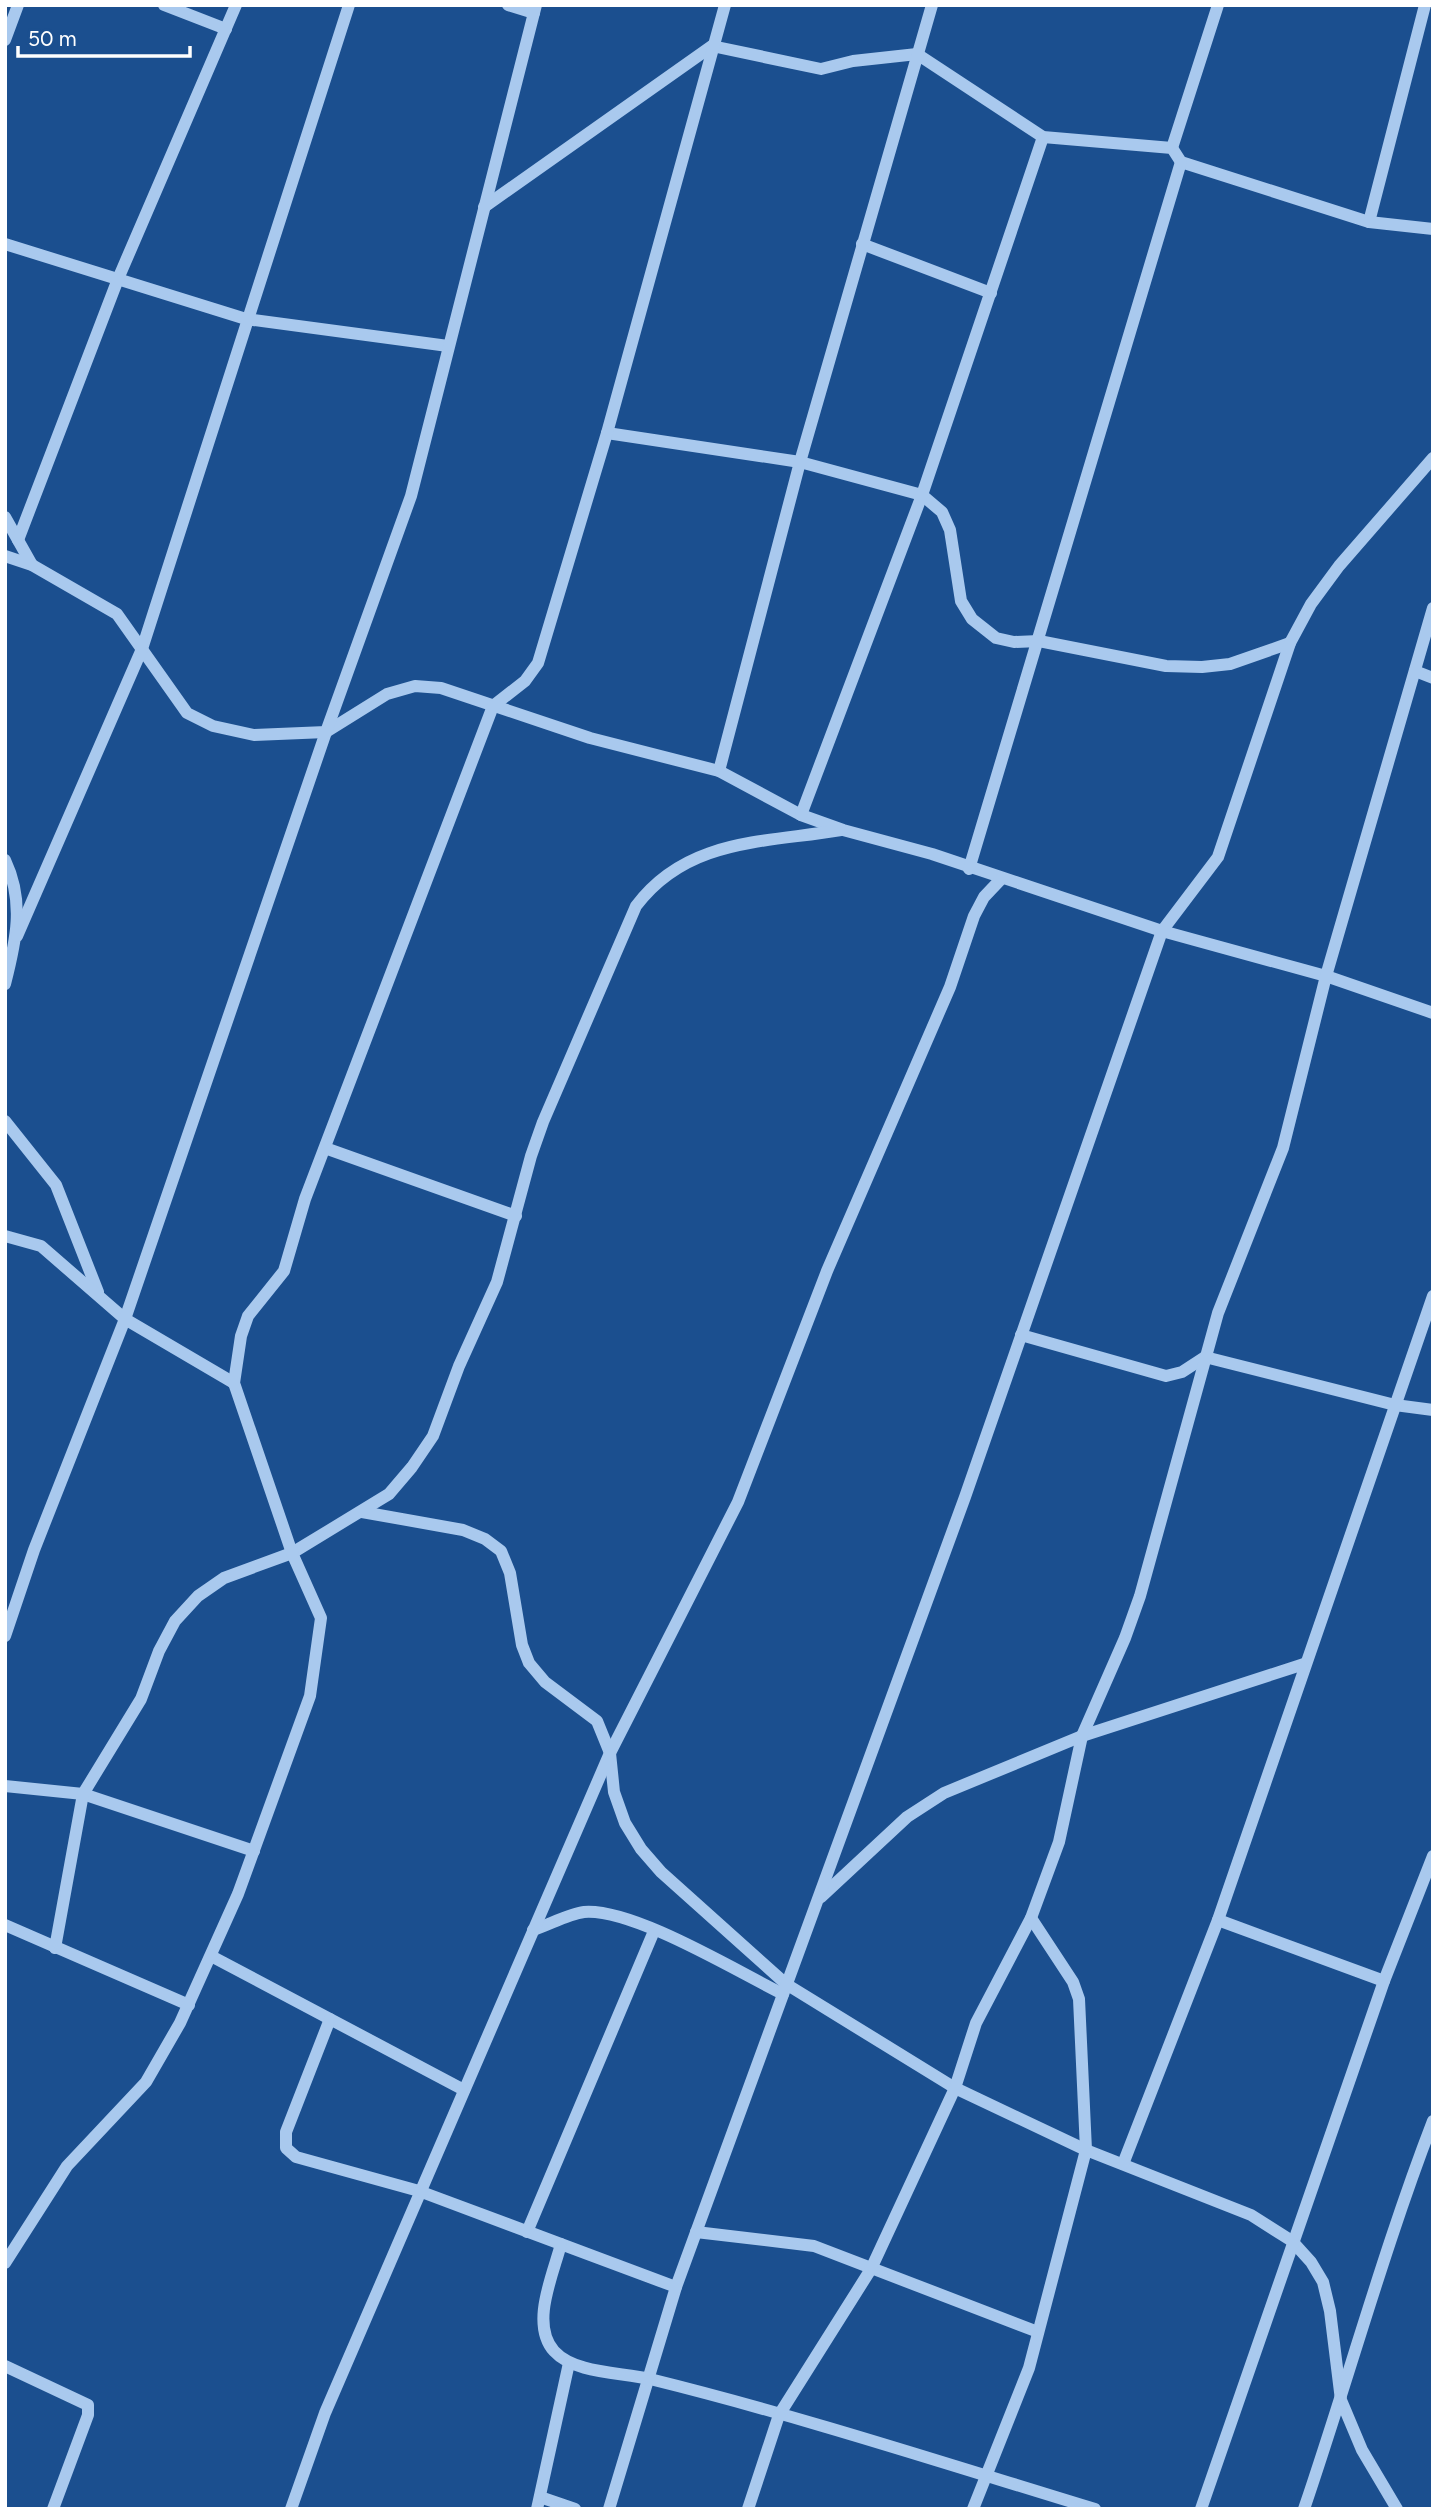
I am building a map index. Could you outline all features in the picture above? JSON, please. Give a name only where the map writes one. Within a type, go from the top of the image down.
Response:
[{"type":"street","points":[[5,40],[18,5]]},
{"type":"street","points":[[164,5],[226,29]]},
{"type":"street","points":[[18,540],[118,279],[236,5]]},
{"type":"street","points":[[5,984],[17,936],[142,649],[349,5]]},
{"type":"street","points":[[5,1636],[34,1550],[125,1319],[326,732],[411,496],[535,9],[508,5]]},
{"type":"street","points":[[5,2263],[66,2166],[146,2082],[189,2005],[254,1851],[310,1696],[321,1634],[321,1618],[292,1553],[234,1383],[241,1336],[248,1316],[284,1271],[325,1148],[493,706],[526,681],[538,663],[607,433],[725,5]]},
{"type":"street","points":[[719,771],[800,462],[932,5]]},
{"type":"street","points":[[1171,148],[1218,5]]},
{"type":"street","points":[[1369,222],[1425,5]]},
{"type":"street","points":[[484,207],[712,46],[821,69],[853,61],[917,54],[1042,137],[1171,148],[1181,162],[1369,222],[1433,229]]},
{"type":"street","points":[[801,815],[922,495],[1042,137]]},
{"type":"street","points":[[969,869],[1181,162]]},
{"type":"street","points":[[5,244],[246,319],[448,346]]},
{"type":"street","points":[[862,244],[990,293]]},
{"type":"street","points":[[607,433],[800,462],[922,495],[942,512],[950,530],[961,601],[972,618],[996,638],[1014,642],[1039,641],[1166,666],[1202,667],[1230,664],[1290,643]]},
{"type":"street","points":[[609,2509],[676,2287],[1021,1335],[1162,931],[1217,858],[1290,643],[1311,604],[1339,566],[1433,458]]},
{"type":"street","points":[[5,517],[32,565]]},
{"type":"street","points":[[5,556],[32,565],[117,614],[187,713],[213,726],[254,735],[326,732],[387,694],[415,686],[440,688],[590,738],[719,771],[801,815],[843,830],[908,847],[1162,931],[1326,976],[1433,1013]]},
{"type":"street","points":[[748,2509],[779,2415],[871,2269],[956,2088],[976,2023],[1031,1918],[1059,1842],[1082,1736],[1125,1638],[1139,1596],[1218,1312],[1283,1148],[1326,976],[1433,608]]},
{"type":"street","points":[[1415,671],[1433,678]]},
{"type":"street","points":[[55,1948],[83,1794],[141,1699],[159,1651],[175,1621],[198,1596],[224,1578],[292,1553],[388,1494],[412,1467],[433,1436],[459,1366],[497,1282],[544,1122],[636,906],[652,884],[676,866],[704,852],[843,830]]},
{"type":"street","points":[[5,860],[19,899],[17,936]]},
{"type":"street","points":[[291,2509],[325,2413],[610,1753],[738,1502],[827,1271],[950,987],[974,916],[984,897],[1002,878]]},
{"type":"street","points":[[5,1121],[56,1185],[99,1296]]},
{"type":"street","points":[[325,1148],[516,1216]]},
{"type":"street","points":[[5,1236],[41,1246],[125,1319],[234,1383]]},
{"type":"street","points":[[1123,2164],[1218,1920],[1433,1296]]},
{"type":"street","points":[[1021,1335],[1166,1376],[1182,1372],[1205,1357],[1395,1405],[1433,1410]]},
{"type":"street","points":[[362,1512],[463,1530],[485,1539],[500,1551],[510,1573],[522,1645],[529,1664],[545,1682],[597,1721],[610,1753],[614,1792],[625,1823],[641,1849],[785,1989]]},
{"type":"street","points":[[818,1900],[906,1817],[944,1793],[1082,1736],[1304,1664]]},
{"type":"street","points":[[5,1786],[83,1794],[254,1851]]},
{"type":"street","points":[[1201,2509],[1384,1981],[1433,1856]]},
{"type":"street","points":[[533,1930],[581,1912],[604,1912],[654,1931],[785,1989],[956,2088],[1086,2150],[1251,2216],[1292,2241],[1311,2262],[1323,2282],[1331,2311],[1341,2400],[1362,2450],[1396,2509]]},
{"type":"street","points":[[973,2509],[1025,2379],[1086,2150],[1079,1999],[1073,1982],[1031,1918]]},
{"type":"street","points":[[1218,1920],[1384,1981]]},
{"type":"street","points":[[5,1925],[189,2005]]},
{"type":"street","points":[[527,2232],[654,1931]]},
{"type":"street","points":[[211,1956],[464,2090]]},
{"type":"street","points":[[330,2019],[286,2132],[286,2148],[296,2157],[419,2191],[676,2287]]},
{"type":"street","points":[[1304,2509],[1341,2400],[1396,2217],[1433,2121]]},
{"type":"street","points":[[696,2232],[814,2246],[1038,2332]]},
{"type":"street","points":[[561,2244],[542,2321],[545,2337],[554,2351],[569,2363],[648,2379],[779,2415],[1092,2508]]},
{"type":"street","points":[[569,2363],[539,2503],[575,2509]]},
{"type":"street","points":[[5,2366],[88,2405],[88,2414],[53,2509]]}]
